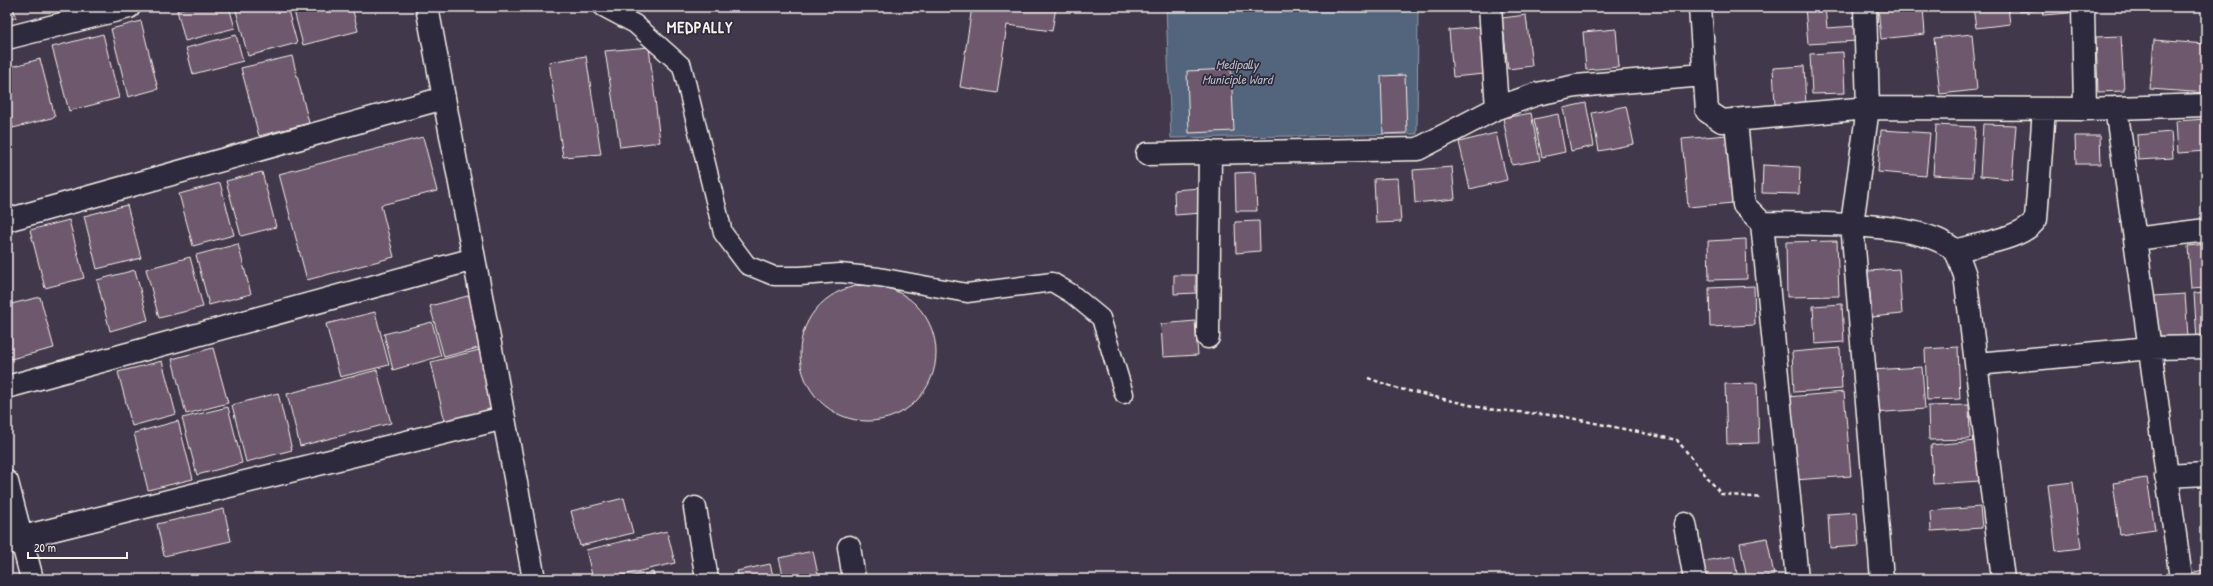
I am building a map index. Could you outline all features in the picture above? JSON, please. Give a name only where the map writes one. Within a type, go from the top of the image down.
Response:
[{"type":"street","points":[[7,38],[129,7]]},
{"type":"street","points":[[427,7],[534,579]]},
{"type":"street","points":[[1490,7],[1497,108]]},
{"type":"street","points":[[1700,7],[1707,111],[1722,120],[1736,121],[1868,108],[2085,109],[2206,106]]},
{"type":"street","points":[[1865,7],[1868,108],[1852,224],[1882,579]]},
{"type":"street","points":[[2083,7],[2085,109]]},
{"type":"street","points":[[1147,154],[1418,149],[1497,108],[1537,94],[1576,86],[1704,75]]},
{"type":"street","points":[[7,220],[444,98]]},
{"type":"street","points":[[2116,108],[2181,579]]},
{"type":"street","points":[[1955,250],[2020,233],[2032,227],[2036,219],[2044,109]]},
{"type":"street","points":[[1736,121],[1744,205],[1762,224],[1797,579]]},
{"type":"street","points":[[1208,337],[1210,152]]},
{"type":"street","points":[[1762,224],[1852,224],[1931,236],[1955,250],[1966,275],[2003,579]]},
{"type":"street","points":[[2135,239],[2206,230]]},
{"type":"street","points":[[7,387],[474,259]]},
{"type":"street","points":[[1977,364],[2150,348],[2206,347]]},
{"type":"street","points":[[15,540],[504,418]]},
{"type":"street","points":[[2166,476],[2206,474]]},
{"type":"street","points":[[7,482],[15,540],[32,579]]},
{"type":"street","points":[[695,508],[707,579]]},
{"type":"street","points":[[1685,524],[1695,579]]},
{"type":"street","points":[[849,547],[854,579]]},
{"type":"lane","points":[[603,7],[635,24],[682,66],[723,233],[747,265],[774,276],[840,273],[879,277],[967,293],[1052,282],[1072,294],[1101,318],[1124,394]]},
{"type":"path","points":[[1368,378],[1396,388],[1487,409],[1561,416],[1677,440],[1721,494],[1790,502]]},
{"type":"water","name":"Medipally Municiple Ward","points":[[1166,7],[1418,7],[1417,134],[1171,138]]},
{"type":"building","points":[[7,7],[13,7],[16,18],[7,20]]},
{"type":"building","points":[[188,7],[229,7],[235,28],[185,41],[177,10]]},
{"type":"building","points":[[235,7],[287,7],[297,43],[248,56]]},
{"type":"building","points":[[293,7],[352,7],[358,31],[303,45]]},
{"type":"building","points":[[972,7],[1056,7],[1052,31],[1007,25],[997,93],[960,87]]},
{"type":"building","points":[[1805,7],[1825,7],[1827,28],[1856,26],[1857,41],[1808,44]]},
{"type":"building","points":[[1878,7],[1923,7],[1925,34],[1881,39]]},
{"type":"building","points":[[1973,7],[2008,7],[2010,24],[1976,28]]},
{"type":"building","points":[[2019,7],[2039,7],[2039,10],[2019,12]]},
{"type":"building","points":[[2042,7],[2068,7],[2069,13],[2043,15]]},
{"type":"building","points":[[1526,15],[1532,66],[1508,69],[1502,18]]},
{"type":"building","points":[[141,21],[158,89],[128,97],[111,29]]},
{"type":"building","points":[[1480,27],[1484,74],[1453,77],[1449,30]]},
{"type":"building","points":[[1616,29],[1619,67],[1586,70],[1583,32]]},
{"type":"building","points":[[103,34],[119,98],[69,111],[52,47]]},
{"type":"building","points":[[1972,34],[1977,90],[1940,94],[1934,38]]},
{"type":"building","points":[[236,35],[243,61],[193,74],[186,48]]},
{"type":"building","points":[[2121,36],[2124,91],[2098,92],[2096,37]]},
{"type":"building","points":[[2154,40],[2206,44],[2206,93],[2150,89]]},
{"type":"building","points":[[649,47],[660,142],[620,147],[605,51]]},
{"type":"building","points":[[1843,52],[1845,93],[1812,94],[1810,54]]},
{"type":"building","points":[[292,56],[309,123],[259,136],[241,68]]},
{"type":"building","points":[[586,56],[601,154],[563,157],[549,62]]},
{"type":"building","points":[[40,59],[55,117],[13,128],[7,105],[7,68]]},
{"type":"building","points":[[1804,66],[1806,105],[1775,106],[1773,68]]},
{"type":"building","points":[[1231,69],[1234,131],[1189,133],[1187,71]]},
{"type":"building","points":[[1405,75],[1407,133],[1383,134],[1381,76]]},
{"type":"building","points":[[1586,103],[1594,146],[1571,151],[1563,108]]},
{"type":"building","points":[[1626,106],[1634,144],[1599,151],[1592,113]]},
{"type":"building","points":[[1531,113],[1540,160],[1512,165],[1503,118]]},
{"type":"building","points":[[1558,114],[1565,152],[1542,157],[1534,119]]},
{"type":"building","points":[[2206,119],[2206,151],[2178,153],[2176,121]]},
{"type":"building","points":[[1983,124],[2016,125],[2012,179],[1980,176]]},
{"type":"building","points":[[1936,125],[1975,127],[1972,177],[1933,175]]},
{"type":"building","points":[[1881,130],[1930,133],[1926,176],[1878,172]]},
{"type":"building","points":[[2171,132],[2173,158],[2138,160],[2137,135]]},
{"type":"building","points":[[1496,133],[1507,180],[1470,189],[1459,142]]},
{"type":"building","points":[[1727,135],[1733,203],[1688,207],[1682,139]]},
{"type":"building","points":[[2075,136],[2100,136],[2101,164],[2076,164]]},
{"type":"building","points":[[423,137],[437,191],[381,205],[394,257],[307,280],[279,174]]},
{"type":"building","points":[[1763,165],[1800,167],[1799,194],[1762,193]]},
{"type":"building","points":[[1452,167],[1455,199],[1415,203],[1413,170]]},
{"type":"building","points":[[262,172],[276,227],[241,236],[226,181]]},
{"type":"building","points":[[1255,172],[1257,211],[1236,211],[1235,173]]},
{"type":"building","points":[[1398,178],[1401,222],[1376,223],[1374,179]]},
{"type":"building","points":[[220,183],[234,235],[193,246],[179,194]]},
{"type":"building","points":[[1200,188],[1202,213],[1175,215],[1174,190]]},
{"type":"building","points":[[127,205],[141,258],[97,269],[84,216]]},
{"type":"building","points":[[69,220],[84,278],[45,288],[30,230]]},
{"type":"building","points":[[1259,221],[1260,251],[1236,253],[1235,222]]},
{"type":"building","points":[[1746,239],[1747,279],[1709,280],[1708,241]]},
{"type":"building","points":[[1837,241],[1839,296],[1787,297],[1786,242]]},
{"type":"building","points":[[238,244],[251,294],[209,305],[196,255]]},
{"type":"building","points":[[2206,244],[2206,287],[2191,288],[2188,246]]},
{"type":"building","points":[[190,257],[203,307],[159,318],[146,269]]},
{"type":"building","points":[[1899,269],[1902,314],[1872,317],[1868,271]]},
{"type":"building","points":[[135,270],[148,320],[110,331],[97,280]]},
{"type":"building","points":[[1174,275],[1196,275],[1196,293],[1174,294]]},
{"type":"building","points":[[861,285],[875,285],[894,290],[906,296],[921,310],[931,327],[935,340],[935,366],[931,379],[925,391],[911,406],[906,410],[888,418],[875,421],[861,421],[842,416],[830,410],[815,396],[811,391],[803,373],[800,360],[800,346],[805,327],[811,315],[825,300],[830,296],[848,288]]},
{"type":"building","points":[[1754,286],[1755,325],[1710,327],[1709,288]]},
{"type":"building","points":[[2206,292],[2206,340],[2197,340],[2194,293]]},
{"type":"building","points":[[475,294],[489,345],[444,357],[430,306]]},
{"type":"building","points":[[2185,294],[2188,337],[2157,339],[2154,296]]},
{"type":"building","points":[[40,297],[54,348],[7,360],[7,305]]},
{"type":"building","points":[[1842,304],[1844,342],[1815,344],[1813,306]]},
{"type":"building","points":[[375,312],[389,365],[340,377],[326,324]]},
{"type":"building","points":[[1195,321],[1198,355],[1163,357],[1161,324]]},
{"type":"building","points":[[432,322],[441,356],[393,370],[384,334]]},
{"type":"building","points":[[1958,347],[1960,399],[1927,400],[1925,349]]},
{"type":"building","points":[[213,348],[228,403],[186,414],[172,359]]},
{"type":"building","points":[[1840,348],[1842,389],[1794,392],[1792,352]]},
{"type":"building","points":[[479,350],[494,416],[445,422],[431,362]]},
{"type":"building","points":[[162,361],[176,414],[132,426],[118,372]]},
{"type":"building","points":[[1922,367],[1925,409],[1874,413],[1871,370]]},
{"type":"building","points":[[377,370],[391,423],[300,446],[287,394]]},
{"type":"building","points":[[1757,383],[1759,443],[1727,444],[1725,384]]},
{"type":"building","points":[[1844,392],[1851,476],[1794,480],[1787,397]]},
{"type":"building","points":[[278,393],[292,450],[246,462],[232,405]]},
{"type":"building","points":[[1969,405],[1970,439],[1929,440],[1928,406]]},
{"type":"building","points":[[228,407],[242,463],[197,475],[182,418]]},
{"type":"building","points":[[178,421],[193,479],[148,490],[134,433]]},
{"type":"building","points":[[1977,441],[1980,481],[1933,484],[1931,445]]},
{"type":"building","points":[[2147,478],[2155,530],[2120,535],[2113,483]]},
{"type":"building","points":[[2073,482],[2081,548],[2056,551],[2048,485]]},
{"type":"building","points":[[624,498],[633,533],[580,546],[571,511]]},
{"type":"building","points":[[1980,507],[1982,528],[1931,531],[1930,511]]},
{"type":"building","points":[[224,509],[231,541],[164,556],[157,524]]},
{"type":"building","points":[[1857,512],[1859,546],[1830,548],[1828,514]]},
{"type":"building","points":[[667,531],[675,563],[606,579],[593,579],[586,550]]},
{"type":"building","points":[[1767,538],[1774,575],[1747,579],[1740,543]]},
{"type":"building","points":[[813,551],[819,579],[784,579],[779,558]]},
{"type":"building","points":[[1734,556],[1738,579],[1701,579],[1698,562]]},
{"type":"building","points":[[770,564],[774,579],[739,579],[737,571]]},
{"type":"building","points":[[2206,569],[2206,579],[2186,579],[2185,575]]},
{"type":"building","points":[[653,572],[654,579],[619,579]]},
{"type":"district","name":"MEDPALLY","points":[[700,27]]}]
